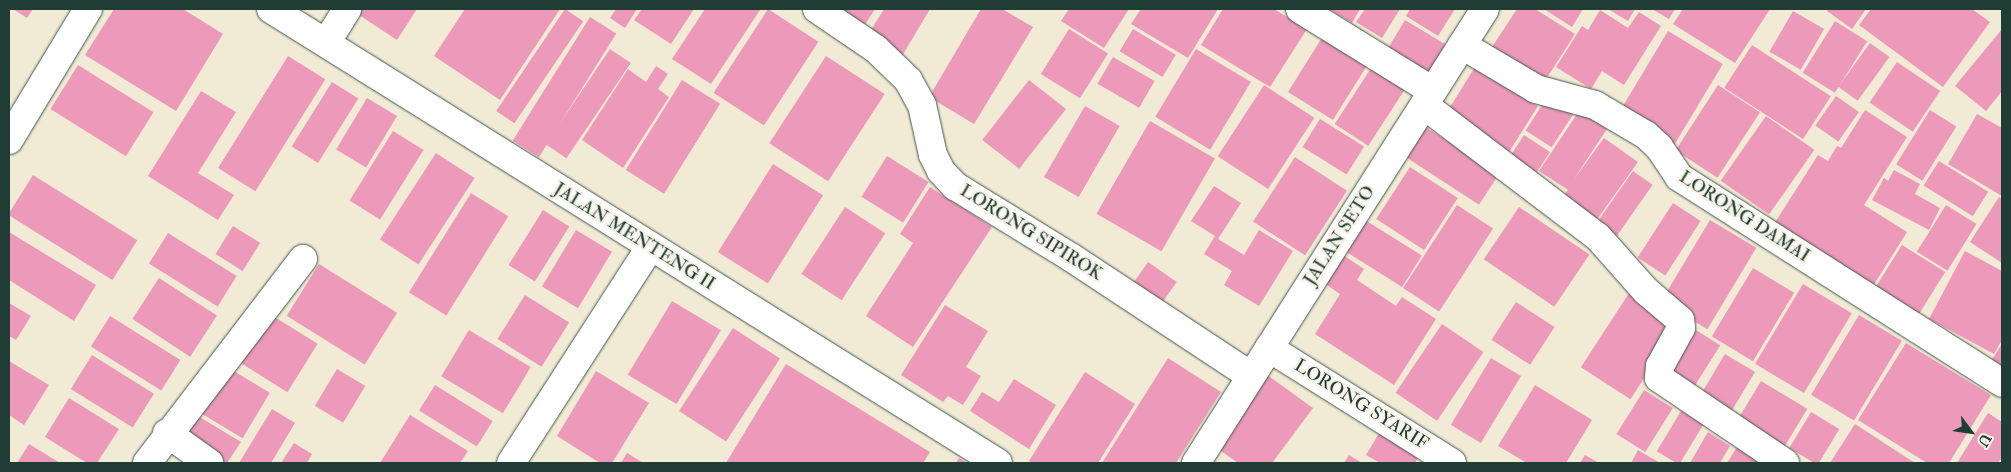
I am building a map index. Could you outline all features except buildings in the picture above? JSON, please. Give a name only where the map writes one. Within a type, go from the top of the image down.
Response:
[{"type":"street","points":[[9,140],[88,9]]},
{"type":"street","name":"JALAN MENTENG II","points":[[271,9],[998,463]]},
{"type":"street","points":[[326,43],[347,9]]},
{"type":"street","name":"LORONG SIPIROK","points":[[817,9],[876,49],[908,80],[922,105],[933,155],[941,171],[956,186],[1072,258],[1251,376]]},
{"type":"street","points":[[1300,9],[1428,98],[1598,237],[1646,291],[1680,320],[1681,328],[1660,366],[1660,378],[1785,463]]},
{"type":"street","name":"JALAN SETO","points":[[1196,463],[1485,9]]},
{"type":"street","name":"LORONG DAMAI","points":[[1462,45],[1536,89],[1595,105],[1646,136],[1659,147],[1679,177],[2002,383]]},
{"type":"street","points":[[510,463],[650,247]]},
{"type":"street","points":[[147,463],[167,433],[303,259]]},
{"type":"street","name":"LORONG SYARIF","points":[[1269,348],[1452,463]]},
{"type":"street","points":[[167,433],[209,463]]}]
